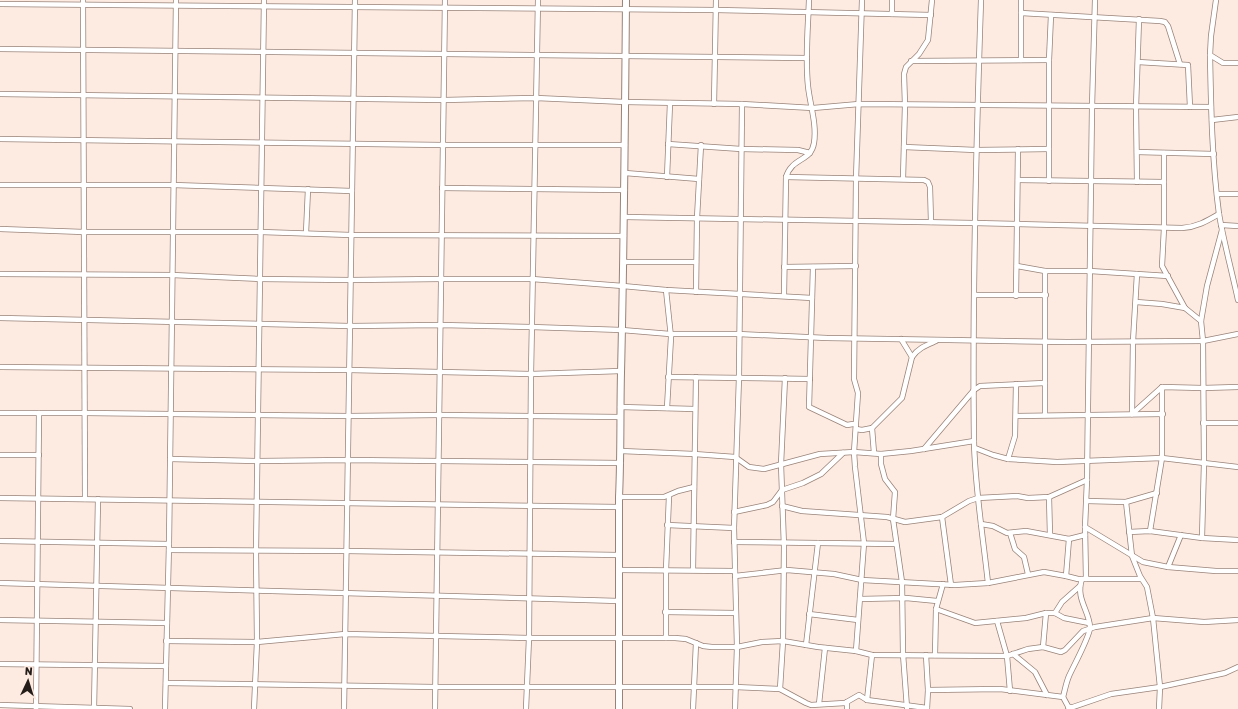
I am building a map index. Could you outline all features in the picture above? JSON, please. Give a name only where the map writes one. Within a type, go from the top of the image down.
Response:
[{"type":"street","points":[[165,709],[169,550],[168,500],[170,459],[176,0]]},
{"type":"street","points":[[254,709],[257,642],[256,551],[264,0]]},
{"type":"street","points":[[344,709],[355,0]]},
{"type":"street","points":[[434,709],[445,0]]},
{"type":"street","points":[[526,709],[529,638],[531,327],[538,0]]},
{"type":"street","points":[[619,709],[619,497],[621,463],[620,407],[625,217],[626,0]]},
{"type":"street","points":[[714,104],[716,0]]},
{"type":"street","points":[[784,295],[786,178],[787,173],[793,165],[810,153],[814,143],[813,108],[808,85],[807,58],[809,0]]},
{"type":"street","points":[[856,651],[864,543],[854,452],[858,393],[854,379],[856,179],[862,0]]},
{"type":"street","points":[[892,0],[892,14]]},
{"type":"street","points":[[903,179],[905,105],[904,74],[906,66],[918,54],[928,40],[932,0]]},
{"type":"street","points":[[981,0],[974,223],[974,441],[978,498],[988,583]]},
{"type":"street","points":[[1021,60],[1022,0]]},
{"type":"street","points":[[1055,613],[1062,602],[1080,586],[1084,579],[1087,501],[1090,341],[1090,226],[1095,0]]},
{"type":"street","points":[[1216,0],[1210,36],[1211,107],[1214,154],[1219,214],[1238,300]]},
{"type":"street","points":[[83,2],[85,499]]},
{"type":"street","points":[[0,4],[83,2],[176,6],[716,10],[931,15]]},
{"type":"street","points":[[1021,13],[1095,18],[1160,20],[1165,22],[1168,26],[1180,64]]},
{"type":"street","points":[[1049,181],[1049,60],[1051,15]]},
{"type":"street","points":[[1137,182],[1136,107],[1139,19]]},
{"type":"street","points":[[0,49],[807,58]]},
{"type":"street","points":[[1210,55],[1223,63],[1238,64]]},
{"type":"street","points":[[911,61],[1049,60]]},
{"type":"street","points":[[1138,62],[1188,65],[1190,67],[1190,107]]},
{"type":"street","points":[[0,94],[444,100],[536,98],[625,102],[742,104],[813,108],[859,104],[1211,107]]},
{"type":"street","points":[[667,176],[670,103]]},
{"type":"street","points":[[735,709],[737,647],[735,613],[734,512],[739,377],[738,334],[740,295],[742,104]]},
{"type":"street","points":[[1212,120],[1238,117]]},
{"type":"street","points":[[1232,118],[1238,122]]},
{"type":"street","points":[[0,139],[443,145],[625,145]]},
{"type":"street","points":[[668,144],[701,145],[741,149],[798,150],[810,153]]},
{"type":"street","points":[[696,292],[697,218],[701,145]]},
{"type":"street","points":[[904,147],[976,150],[1049,149]]},
{"type":"street","points":[[1016,296],[1018,149]]},
{"type":"street","points":[[1137,152],[1214,154]]},
{"type":"street","points":[[1164,153],[1164,228],[1162,266],[1185,308],[1201,321]]},
{"type":"street","points":[[625,173],[699,179]]},
{"type":"street","points":[[786,178],[924,180],[928,182],[930,186],[931,222]]},
{"type":"street","points":[[1018,180],[1164,182]]},
{"type":"street","points":[[0,185],[173,185],[352,191]]},
{"type":"street","points":[[442,188],[625,190]]},
{"type":"street","points":[[306,233],[308,189]]},
{"type":"street","points":[[1217,194],[1238,194]]},
{"type":"street","points":[[625,217],[856,222],[931,222],[1164,228],[1193,227],[1219,214]]},
{"type":"street","points":[[1222,227],[1238,226]]},
{"type":"street","points":[[1202,538],[1204,463],[1203,341],[1201,321],[1209,275],[1222,227]]},
{"type":"street","points":[[0,229],[84,232],[261,232],[351,235],[624,236]]},
{"type":"street","points":[[624,262],[696,262]]},
{"type":"street","points":[[784,267],[856,266]]},
{"type":"street","points":[[1017,266],[1045,271],[1090,271],[1168,276]]},
{"type":"street","points":[[813,267],[809,407],[847,425],[853,424]]},
{"type":"street","points":[[1045,271],[1045,415]]},
{"type":"street","points":[[0,274],[172,275],[260,279],[350,280],[532,279],[666,290],[740,295],[784,295],[812,298]]},
{"type":"street","points":[[1132,414],[1133,341],[1137,274]]},
{"type":"street","points":[[666,290],[670,334],[667,408]]},
{"type":"street","points":[[975,295],[1046,295]]},
{"type":"street","points":[[1136,302],[1185,308]]},
{"type":"street","points":[[0,318],[350,326],[440,325],[531,327],[622,330],[670,334],[738,334],[1046,342],[1203,341],[1238,334]]},
{"type":"street","points":[[901,339],[912,357]]},
{"type":"street","points":[[856,429],[862,430],[872,428],[902,398],[910,371],[912,357],[922,347],[939,340]]},
{"type":"street","points":[[0,367],[349,370],[531,374],[621,371]]},
{"type":"street","points":[[668,377],[810,378]]},
{"type":"street","points":[[693,570],[696,377]]},
{"type":"street","points":[[780,689],[783,640],[784,543],[781,464],[785,378]]},
{"type":"street","points":[[924,449],[974,390],[980,386],[1045,383]]},
{"type":"street","points":[[1008,459],[1015,436],[1016,384]]},
{"type":"street","points":[[1132,414],[1162,387],[1238,387]]},
{"type":"street","points":[[1150,530],[1162,458],[1162,387]]},
{"type":"street","points":[[620,407],[695,409]]},
{"type":"street","points":[[0,413],[620,417]]},
{"type":"street","points":[[36,708],[39,413]]},
{"type":"street","points":[[1016,416],[1163,414]]},
{"type":"street","points":[[1203,423],[1238,422]]},
{"type":"street","points":[[872,428],[874,453]]},
{"type":"street","points":[[621,451],[735,457],[749,466],[764,469],[820,454],[854,452],[881,454],[974,441]]},
{"type":"street","points":[[975,448],[993,456],[1008,459],[1057,462],[1162,458],[1238,467]]},
{"type":"street","points":[[734,512],[770,503],[776,499],[782,490],[803,483],[821,474],[843,453]]},
{"type":"street","points":[[881,454],[881,464],[885,479],[895,492],[893,519],[902,582],[903,654],[907,708]]},
{"type":"street","points":[[0,455],[39,455]]},
{"type":"street","points":[[170,459],[258,461],[348,460],[621,463]]},
{"type":"street","points":[[782,506],[802,511],[887,517],[905,522],[942,518],[969,500],[978,498],[1017,496],[1028,498],[1049,497],[1087,480]]},
{"type":"street","points":[[619,497],[664,497],[678,491],[694,487]]},
{"type":"street","points":[[1087,501],[1126,502],[1157,493]]},
{"type":"street","points":[[666,638],[665,612],[669,496]]},
{"type":"street","points":[[1049,497],[1050,535]]},
{"type":"street","points":[[0,498],[619,507]]},
{"type":"street","points":[[94,708],[98,499]]},
{"type":"street","points":[[1126,502],[1132,556],[1141,578],[1147,587],[1153,618],[1160,687],[1159,709]]},
{"type":"street","points":[[942,518],[951,585]]},
{"type":"street","points":[[981,524],[993,526],[999,530],[1010,533],[1016,531],[1026,531],[1070,539],[1086,535]]},
{"type":"street","points":[[668,525],[734,528]]},
{"type":"street","points":[[1085,527],[1142,562],[1168,567],[1216,571],[1238,571]]},
{"type":"street","points":[[1129,532],[1150,530],[1202,538],[1238,540]]},
{"type":"street","points":[[1010,533],[1015,549],[1024,557],[1028,574]]},
{"type":"street","points":[[1168,567],[1181,535]]},
{"type":"street","points":[[1066,576],[1070,539]]},
{"type":"street","points":[[0,541],[169,544]]},
{"type":"street","points":[[734,542],[896,544]]},
{"type":"street","points":[[806,645],[818,543]]},
{"type":"street","points":[[169,550],[619,555]]},
{"type":"street","points":[[619,570],[693,570],[735,573],[783,570],[838,575],[862,580],[951,585],[988,583],[1044,572],[1075,579],[1141,578]]},
{"type":"street","points":[[0,583],[619,601]]},
{"type":"street","points":[[935,655],[936,609],[943,584]]},
{"type":"street","points":[[1080,586],[1082,600],[1090,628],[1068,678],[1063,697],[1069,708],[1111,694],[1160,687],[1225,673],[1238,666]]},
{"type":"street","points":[[860,599],[902,598],[937,601]]},
{"type":"street","points":[[936,609],[975,623],[1026,618],[1046,613],[1055,613],[1064,618],[1089,623]]},
{"type":"street","points":[[665,612],[735,613]]},
{"type":"street","points":[[1043,647],[1046,613]]},
{"type":"street","points":[[809,614],[858,620]]},
{"type":"street","points":[[166,642],[257,642],[345,634],[436,637],[666,638],[686,639],[708,647],[737,647],[783,640],[825,648],[872,654],[1007,656],[1028,649],[1043,647],[1061,652],[1065,650],[1083,631],[1090,628],[1153,618],[1204,622],[1238,620]]},
{"type":"street","points":[[0,620],[167,623]]},
{"type":"street","points":[[997,621],[1007,656],[1010,691]]},
{"type":"street","points":[[693,709],[696,643]]},
{"type":"street","points":[[819,704],[825,648]]},
{"type":"street","points":[[867,700],[872,654]]},
{"type":"street","points":[[1013,654],[1036,672],[1047,695]]},
{"type":"street","points":[[166,683],[435,687],[735,686],[780,689],[808,707],[819,704],[847,702],[859,695],[867,700],[907,708],[927,709],[928,690],[926,655]]},
{"type":"street","points":[[0,664],[166,666]]},
{"type":"street","points":[[928,690],[1000,690],[1063,697]]},
{"type":"street","points":[[847,702],[847,709]]},
{"type":"street","points":[[0,705],[36,708],[130,709]]}]
